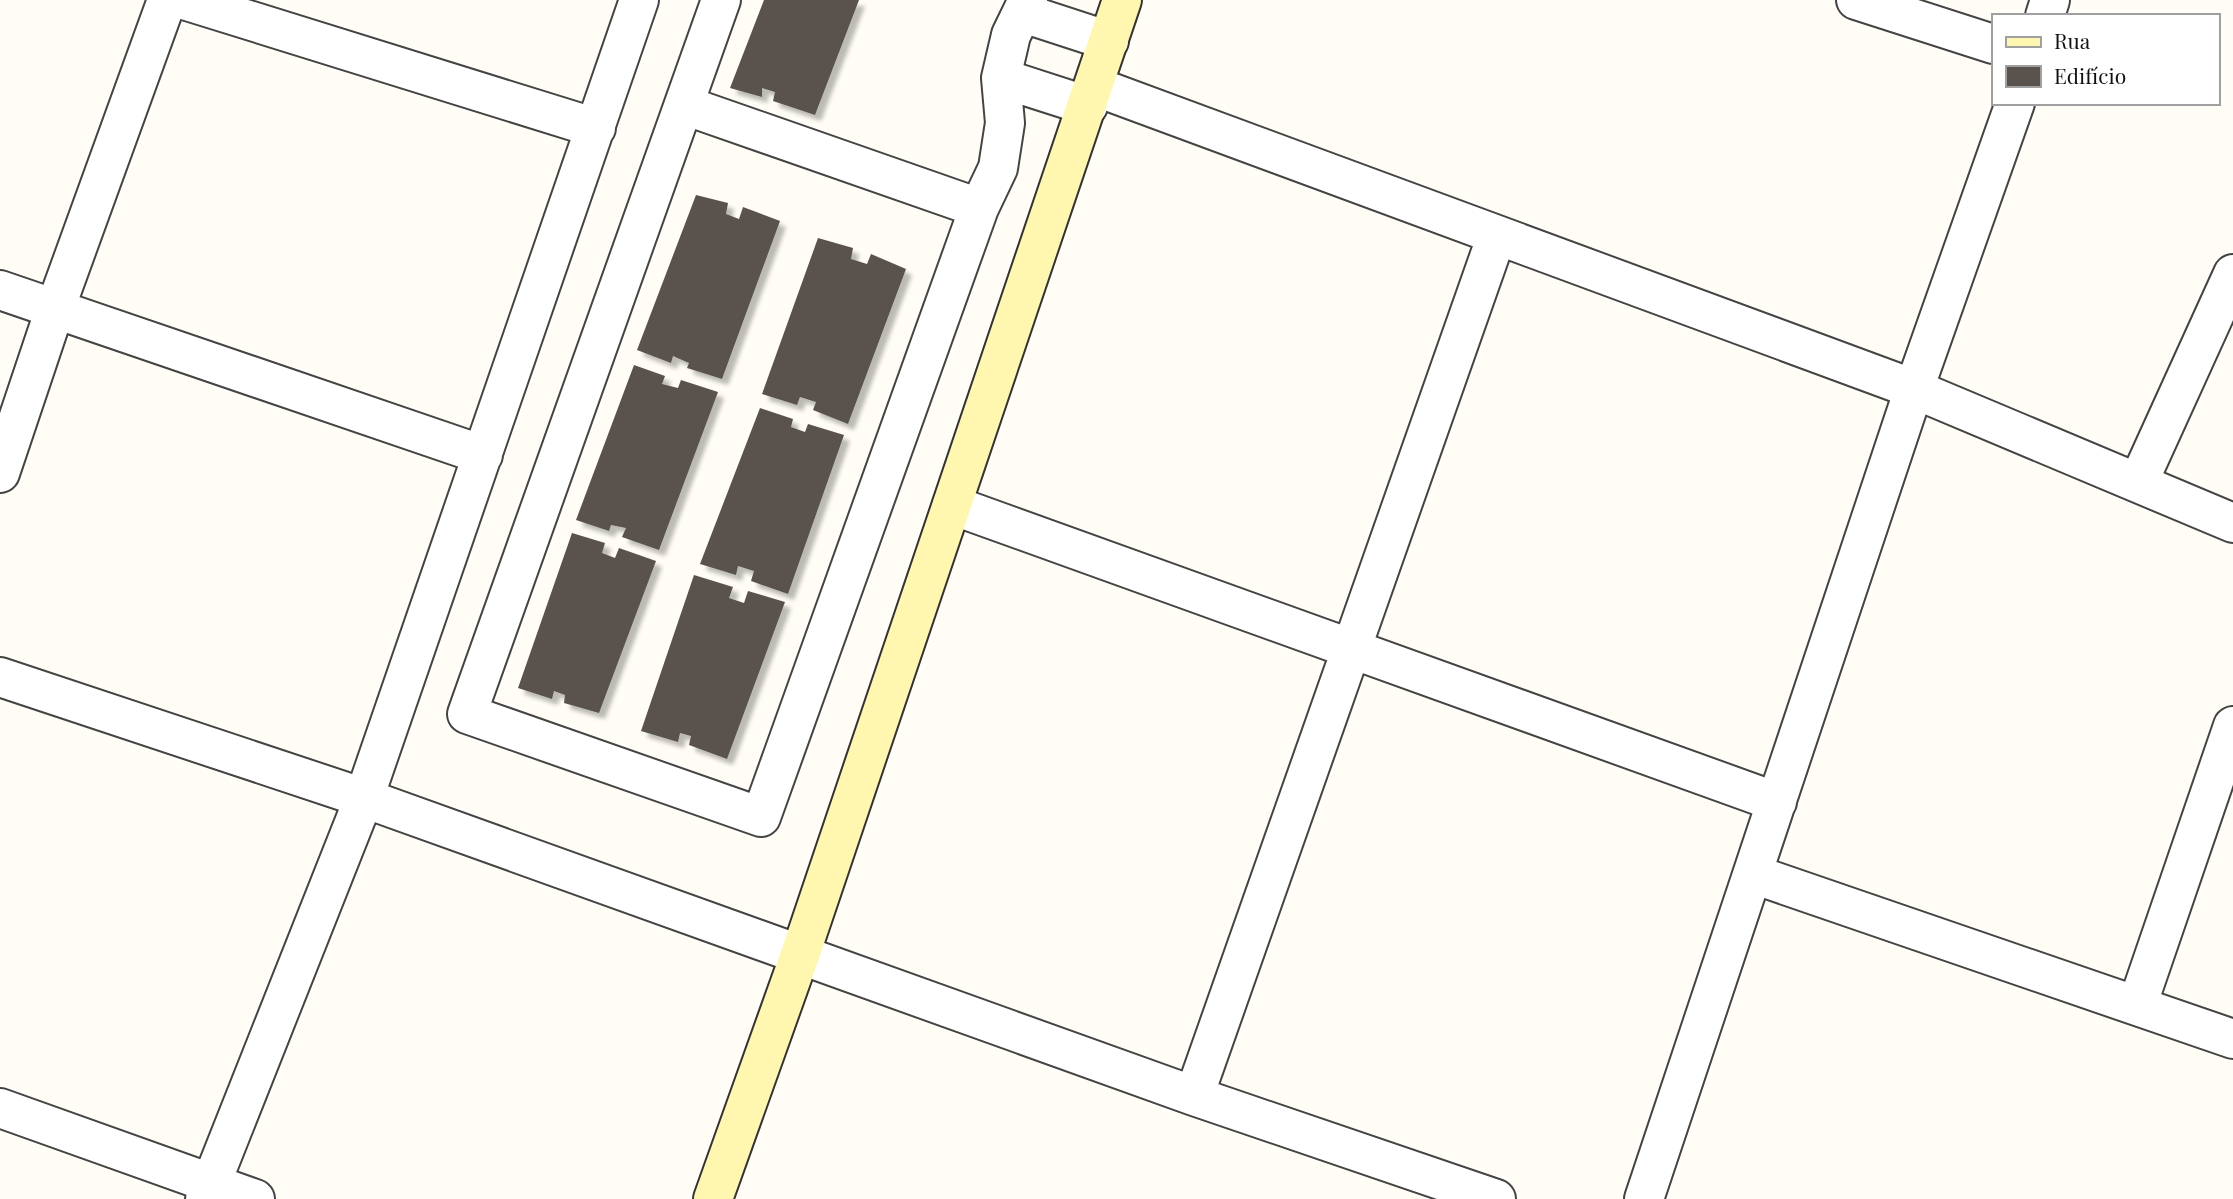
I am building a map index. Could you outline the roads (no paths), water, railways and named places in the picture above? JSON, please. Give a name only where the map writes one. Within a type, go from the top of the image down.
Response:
[{"type":"street","points":[[0,473],[55,309],[167,0]]},
{"type":"street","points":[[184,0],[596,128]]},
{"type":"street","points":[[208,1191],[365,798],[639,0]]},
{"type":"street","points":[[721,0],[467,714],[761,817],[979,208],[998,168],[1005,123],[1001,78],[1012,35],[1026,7],[1109,41]]},
{"type":"street","points":[[713,1199],[800,955],[1122,0]]},
{"type":"street","points":[[1856,0],[1992,44]]},
{"type":"street","points":[[1001,78],[1091,96],[1497,235],[1914,389],[2233,523]]},
{"type":"street","points":[[684,105],[979,208]]},
{"type":"street","points":[[1655,1196],[1753,874],[1914,389],[2014,105]]},
{"type":"street","points":[[1194,1096],[1497,235]]},
{"type":"street","points":[[2138,483],[2233,274]]},
{"type":"street","points":[[0,290],[483,455]]},
{"type":"street","points":[[952,505],[1777,802]]},
{"type":"street","points":[[0,677],[365,798],[1194,1096],[1496,1199]]},
{"type":"street","points":[[2137,1006],[2233,726]]},
{"type":"street","points":[[1753,874],[2233,1039]]},
{"type":"street","points":[[0,1108],[208,1191],[255,1199]]}]
